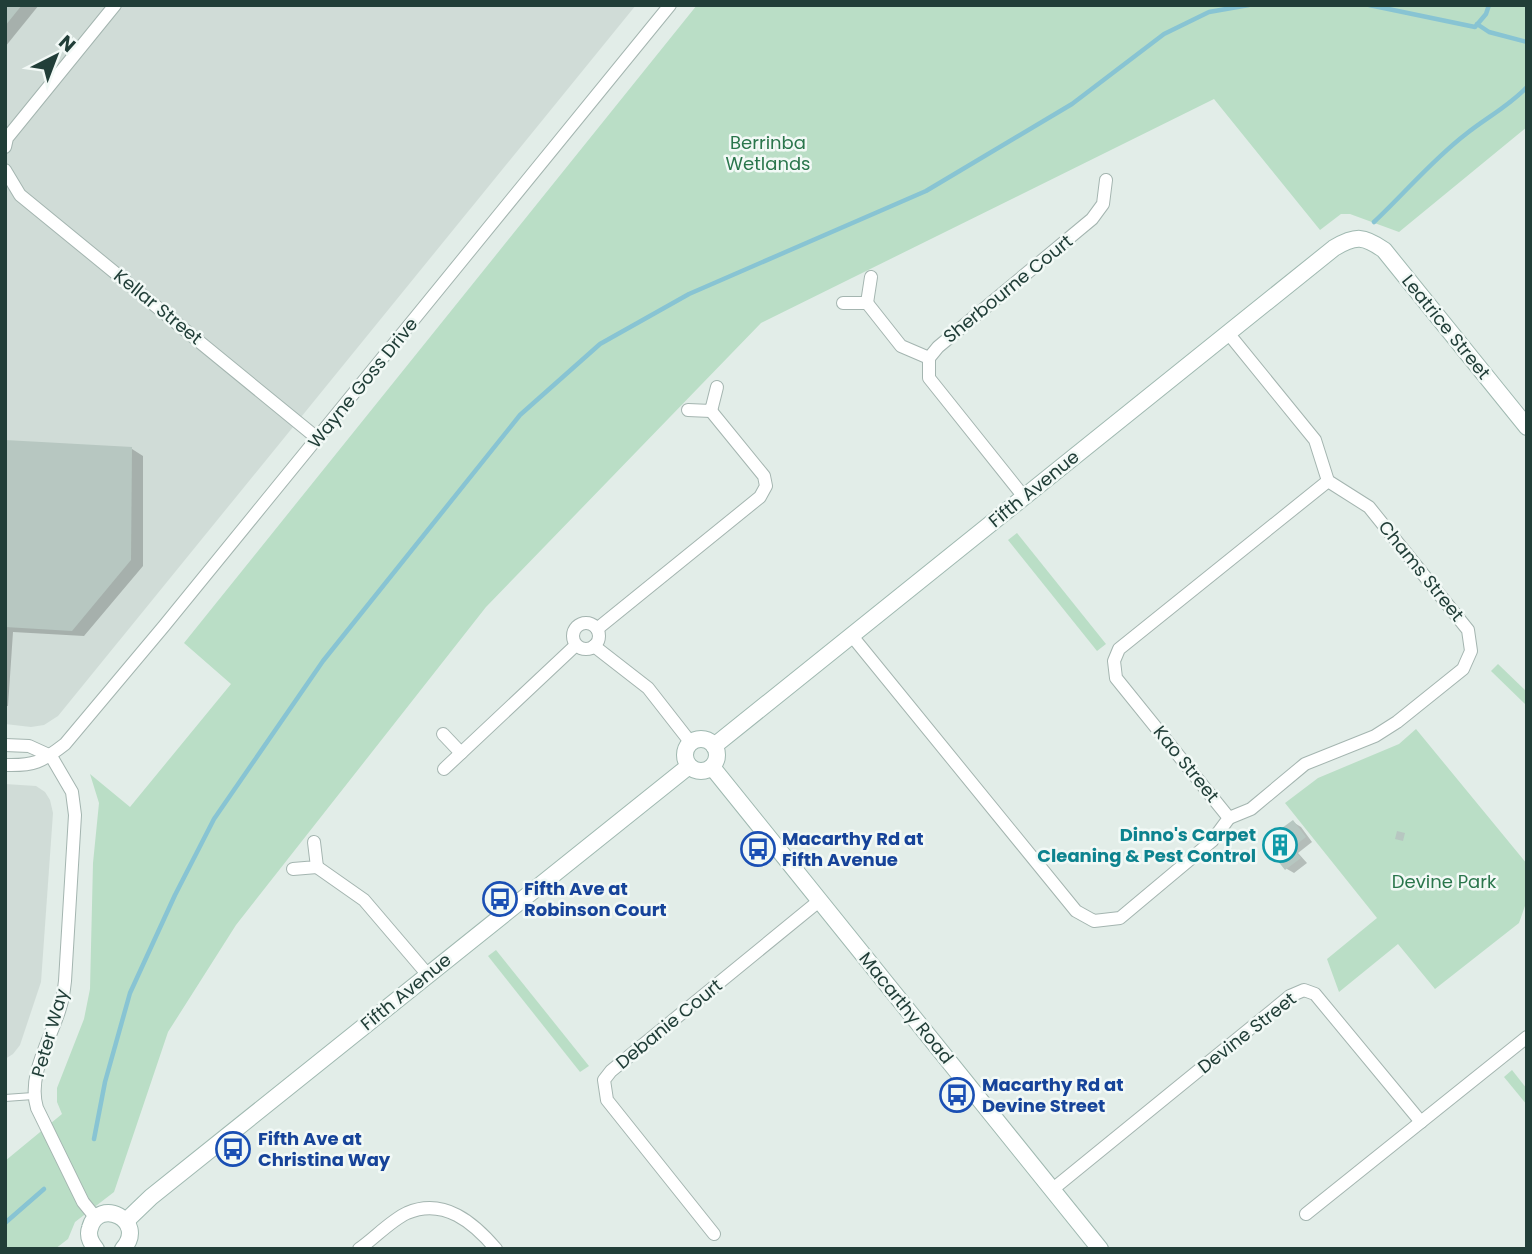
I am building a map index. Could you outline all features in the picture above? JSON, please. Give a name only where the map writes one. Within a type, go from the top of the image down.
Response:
[{"type":"street","points":[[5,148],[7,138],[115,5]]},
{"type":"street","name":"Wayne Goss Drive","points":[[5,765],[28,766],[51,756],[65,744],[670,5]]},
{"type":"street","name":"Kellar Street","points":[[5,170],[20,195],[317,438]]},
{"type":"street","name":"Sherbourne Court","points":[[1024,497],[929,378],[929,358],[938,347],[1093,219],[1103,204],[1106,180]]},
{"type":"street","name":"Fifth Avenue","points":[[715,746],[1334,248],[1357,237]]},
{"type":"street","name":"Leatrice Street","points":[[1357,237],[1371,241],[1384,250],[1527,427]]},
{"type":"street","points":[[872,277],[867,303],[901,346],[929,358]]},
{"type":"street","points":[[843,303],[867,303]]},
{"type":"street","points":[[1228,333],[1315,440],[1328,481]]},
{"type":"street","points":[[711,411],[718,387]]},
{"type":"street","points":[[597,629],[760,497],[766,486],[764,476],[711,411],[688,410]]},
{"type":"street","name":"Kao Street","points":[[852,636],[1076,911],[1094,921],[1120,918],[1212,841],[1229,818],[1116,678],[1114,661],[1119,649],[1328,481]]},
{"type":"street","name":"Chams Street","points":[[1229,818],[1251,808],[1305,764],[1386,730],[1463,669],[1471,651],[1468,629],[1369,507],[1328,481]]},
{"type":"street","points":[[588,623],[597,629],[599,638],[594,646],[583,649],[576,645],[573,635],[578,625],[588,623]]},
{"type":"street","points":[[444,769],[576,645]]},
{"type":"street","points":[[594,646],[648,688],[691,743]]},
{"type":"street","points":[[443,734],[461,753]]},
{"type":"street","points":[[706,740],[715,746],[718,755],[712,767],[703,771],[689,766],[686,752],[691,743],[706,740]]},
{"type":"street","points":[[5,745],[29,746],[51,756]]},
{"type":"street","name":"Peter Way","points":[[51,756],[72,792],[75,815],[65,981],[61,1005],[35,1077],[33,1096],[83,1202],[96,1218]]},
{"type":"street","name":"Fifth Avenue","points":[[126,1221],[151,1197],[689,766]]},
{"type":"street","name":"Macarthy Road","points":[[712,767],[1100,1249]]},
{"type":"street","points":[[314,842],[317,867]]},
{"type":"street","points":[[293,869],[317,867],[364,900],[428,975]]},
{"type":"street","name":"Debanie Court","points":[[714,1234],[607,1100],[604,1080],[611,1071],[819,901]]},
{"type":"street","name":"Devine Street","points":[[1052,1189],[1290,996],[1304,990],[1315,995],[1421,1122]]},
{"type":"street","points":[[1306,1214],[1527,1037]]},
{"type":"street","points":[[359,1249],[406,1214],[428,1208],[455,1213],[478,1228],[496,1249]]},
{"type":"street","points":[[94,1248],[89,1229],[96,1218],[108,1213],[121,1216],[126,1221],[130,1233],[123,1249]]},
{"type":"lane","points":[[5,1098],[33,1096]]},
{"type":"shaded area","points":[[5,5],[636,5],[58,716],[44,725],[31,727],[5,724]]},
{"type":"shaded area","points":[[5,784],[36,786],[45,792],[53,813],[41,982],[20,1045],[5,1059]]},
{"type":"green space","name":"Berrinba Wetlands","points":[[697,5],[1527,5],[1527,127],[1399,232],[1350,214],[1341,214],[1320,230],[1214,99],[761,323],[486,607],[236,925],[168,1032],[114,1192],[75,1222],[68,1239],[55,1249],[5,1249],[5,1161],[62,1114],[57,1102],[57,1088],[84,1019],[90,989],[93,863],[99,803],[90,774],[130,807],[231,684],[184,643]]},
{"type":"green space","points":[[1017,533],[1106,644],[1097,651],[1008,540]]},
{"type":"green space","points":[[1498,664],[1527,692],[1527,706],[1491,671]]},
{"type":"green space","name":"Devine Park","points":[[1416,729],[1527,864],[1527,900],[1519,923],[1435,989],[1398,944],[1339,992],[1327,959],[1377,918],[1285,803],[1318,778],[1399,744]]},
{"type":"green space","points":[[496,950],[589,1066],[580,1072],[488,956]]},
{"type":"green space","points":[[1512,1070],[1527,1089],[1527,1105],[1504,1077]]},
{"type":"building","points":[[5,5],[22,5],[5,26]]},
{"type":"building","points":[[5,440],[132,447],[131,560],[72,631],[5,627]]},
{"type":"building","name":"Dinno's Carpet Cleaning & Pest Control","points":[[1293,820],[1306,837],[1292,848],[1301,858],[1285,870],[1263,842]]},
{"type":"building","points":[[1397,831],[1405,833],[1403,841],[1395,839]]},
{"type":"waterway","points":[[94,1139],[105,1082],[130,993],[214,819],[323,661],[520,415],[600,344],[689,294],[926,191],[1072,104],[1164,34],[1209,12],[1249,5]]},
{"type":"waterway","points":[[1369,5],[1475,27],[1486,14],[1489,5]]},
{"type":"waterway","points":[[1477,24],[1489,32],[1527,42]]},
{"type":"waterway","points":[[1374,222],[1454,144],[1527,87]]},
{"type":"waterway","points":[[5,1223],[44,1189]]},
{"type":"place","name":"Dinno's Carpet Cleaning & Pest Control","points":[[1280,845]]},
{"type":"place","name":"Macarthy Rd at Fifth Avenue","points":[[758,849]]},
{"type":"place","name":"Fifth Ave at Robinson Court","points":[[500,899]]},
{"type":"place","name":"Macarthy Rd at Devine Street","points":[[957,1095]]},
{"type":"place","name":"Fifth Ave at Christina Way","points":[[233,1149]]}]
